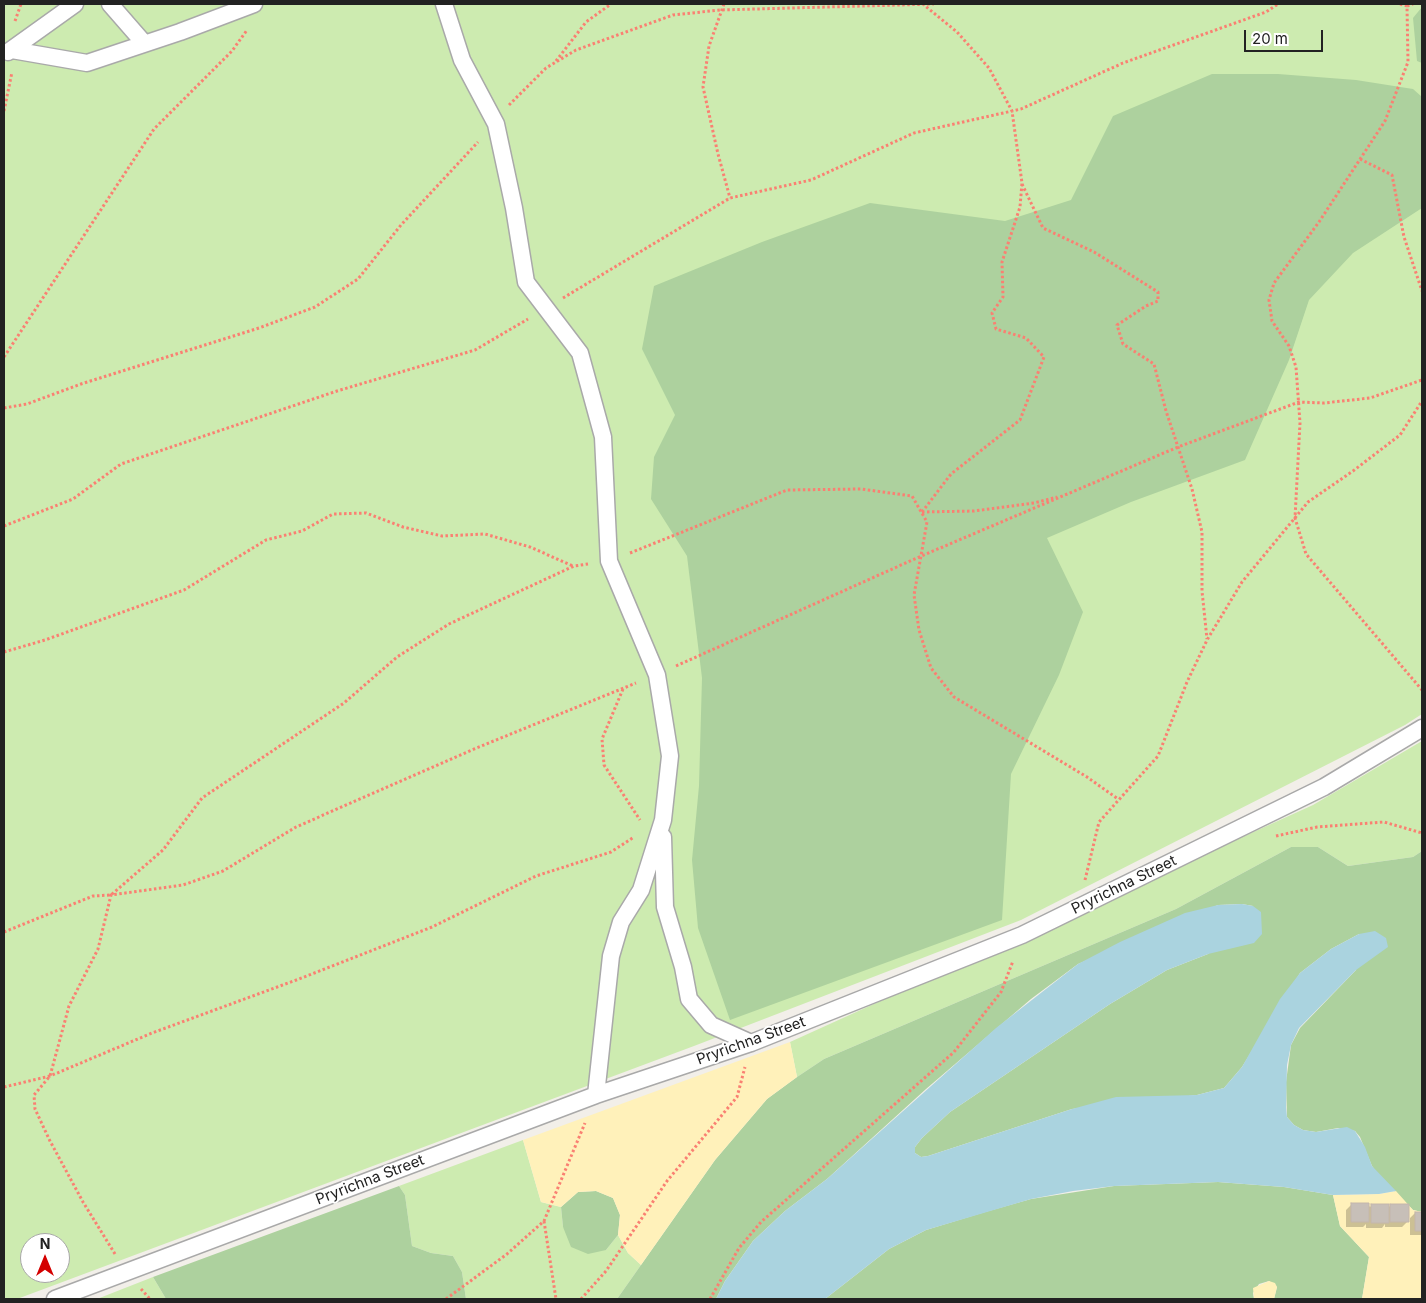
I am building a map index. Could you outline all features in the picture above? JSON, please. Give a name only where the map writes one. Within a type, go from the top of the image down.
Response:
[{"type":"lane","points":[[8,52],[75,4]]},
{"type":"lane","points":[[110,4],[144,43]]},
{"type":"lane","points":[[8,52],[87,63],[254,4]]},
{"type":"lane","points":[[444,4],[462,60],[496,124],[514,208],[526,282],[580,353],[603,437],[609,561],[657,675],[670,756],[663,820],[665,907],[684,967],[689,999],[711,1025],[751,1043]]},
{"type":"lane","name":"Pryrichna Street","points":[[55,1299],[596,1096],[751,1043],[1022,935],[1324,787],[1422,728]]},
{"type":"lane","points":[[596,1096],[611,956],[621,922],[641,890],[663,820]]},
{"type":"path","points":[[554,63],[586,22],[610,4]]},
{"type":"path","points":[[719,4],[720,10]]},
{"type":"path","points":[[724,4],[720,10],[710,46],[703,87],[730,198]]},
{"type":"path","points":[[921,512],[951,474],[1020,420],[1044,357],[1026,338],[996,329],[992,313],[1003,297],[1002,262],[1020,207],[1022,183],[1012,111],[989,68],[957,32],[923,4]]},
{"type":"path","points":[[4,408],[27,404],[82,384],[259,328],[315,307],[358,279],[401,225],[496,124],[512,102],[546,68],[576,50],[673,15],[720,10],[934,4]]},
{"type":"path","points":[[4,526],[73,499],[121,464],[337,391],[475,350],[730,198],[811,180],[914,133],[1012,111],[1123,63],[1266,12],[1278,4]]},
{"type":"path","points":[[1400,4],[1407,6],[1413,4]]},
{"type":"path","points":[[1407,6],[1408,62],[1385,121],[1319,222],[1274,283],[1269,300],[1272,322],[1290,346],[1296,367],[1300,423],[1295,518],[1306,554],[1422,690]]},
{"type":"path","points":[[4,358],[154,129],[232,51],[249,27]]},
{"type":"path","points":[[1360,159],[1392,175],[1404,237],[1422,291]]},
{"type":"path","points":[[1022,183],[1043,228],[1094,252],[1158,292],[1158,301],[1146,306],[1117,325],[1123,344],[1154,364],[1178,447],[1202,532],[1202,591],[1207,640]]},
{"type":"path","points":[[4,932],[93,896],[183,885],[223,871],[296,827],[474,749],[657,675],[919,557],[1178,447],[1299,402],[1324,403],[1370,398],[1422,380]]},
{"type":"path","points":[[1080,906],[1099,822],[1158,756],[1207,640],[1242,582],[1308,502],[1400,435],[1422,402]]},
{"type":"path","points":[[126,1272],[83,1202],[35,1110],[34,1095],[50,1076],[69,1006],[98,949],[111,895],[163,850],[202,798],[344,702],[397,657],[449,624],[574,566],[609,561],[787,490],[861,489],[912,496],[927,522],[919,557],[914,595],[919,630],[931,668],[954,697],[1087,777],[1118,799]]},
{"type":"path","points":[[921,512],[974,511],[1034,503],[1071,493]]},
{"type":"path","points":[[4,652],[45,640],[184,590],[266,540],[302,531],[333,514],[366,513],[403,527],[442,536],[485,534],[530,547],[574,566]]},
{"type":"path","points":[[623,688],[602,739],[604,765],[634,807],[654,848]]},
{"type":"path","points":[[1271,837],[1317,827],[1384,822],[1422,833]]},
{"type":"path","points":[[4,1087],[50,1076],[152,1033],[299,979],[432,927],[536,876],[610,852],[646,830]]},
{"type":"path","points":[[710,1299],[739,1248],[761,1222],[954,1052],[1001,992],[1022,935]]},
{"type":"path","points":[[581,1299],[606,1271],[667,1181],[737,1097],[751,1043]]},
{"type":"path","points":[[446,1299],[507,1254],[544,1221],[596,1096]]},
{"type":"path","points":[[544,1221],[556,1299]]},
{"type":"green space","points":[[4,4],[1422,4],[1422,714],[1405,725],[1021,920],[694,1046],[70,1279],[70,1233],[20,1233],[20,1283],[60,1283],[17,1299],[4,1299]]},
{"type":"green space","points":[[1422,7],[1422,63],[1417,61],[1413,18]]},
{"type":"green space","points":[[1212,74],[1278,74],[1356,80],[1413,89],[1422,97],[1422,208],[1353,253],[1309,300],[1289,360],[1245,460],[1131,502],[1047,538],[1083,612],[1059,675],[1011,774],[1002,920],[730,1020],[698,928],[692,860],[699,786],[702,678],[687,556],[651,499],[654,457],[675,415],[642,349],[654,286],[762,242],[870,203],[1005,221],[1071,200],[1113,116]]},
{"type":"green space","points":[[1422,741],[1422,851],[1413,857],[1348,866],[1318,847],[1291,847],[1176,909],[824,1059],[797,1077],[790,1042],[1313,805]]},
{"type":"green space","points":[[1291,847],[1318,847],[1348,866],[1413,857],[1422,851],[1422,1212],[1413,1210],[1378,1175],[1372,1166],[1360,1137],[1355,1131],[1338,1128],[1316,1132],[1303,1130],[1294,1125],[1287,1117],[1286,1082],[1291,1045],[1300,1028],[1356,970],[1359,934],[1331,949],[1300,973],[1242,1067],[1224,1088],[1197,1095],[1072,1109],[928,1156],[921,1157],[915,1153],[915,1147],[922,1138],[950,1112],[1110,1004],[1167,970],[1208,954],[1253,906],[1242,904],[1218,905],[1078,964],[1031,999],[926,1089],[827,1179],[785,1211],[753,1241],[725,1281],[716,1299],[617,1299],[715,1160],[767,1099],[797,1077],[824,1059],[1176,909]]},
{"type":"green space","points":[[523,1140],[541,1202],[561,1207],[563,1227],[606,1250],[618,1235],[628,1253],[641,1265],[617,1299],[466,1299],[462,1272],[453,1256],[431,1253],[412,1246],[405,1195],[399,1186]]},
{"type":"green space","points":[[1218,1182],[1284,1187],[1333,1195],[1340,1226],[1369,1257],[1362,1299],[1274,1299],[1277,1287],[1269,1281],[1259,1284],[1253,1293],[1254,1299],[825,1299],[889,1249],[926,1230],[985,1212],[1031,1199],[1114,1186]]},
{"type":"green space","points":[[399,1186],[405,1195],[412,1246],[431,1253],[453,1256],[462,1272],[466,1299],[166,1299],[153,1277]]},
{"type":"green space","points":[[596,1191],[613,1198],[620,1215],[618,1235],[606,1250],[588,1254],[571,1247],[563,1227],[561,1207],[578,1192]]},
{"type":"green space","points":[[153,1277],[166,1299],[97,1299]]},
{"type":"sand","points":[[790,1042],[797,1077],[767,1099],[715,1160],[641,1265],[628,1253],[618,1235],[620,1215],[613,1198],[596,1191],[578,1192],[561,1207],[541,1202],[523,1140]]},
{"type":"sand","points":[[1396,1191],[1413,1210],[1422,1212],[1422,1299],[1362,1299],[1369,1257],[1340,1226],[1333,1195],[1379,1194]]},
{"type":"sand","points":[[1269,1281],[1275,1283],[1277,1287],[1274,1299],[1254,1299],[1253,1288]]},
{"type":"water","points":[[1242,904],[1253,906],[1261,912],[1262,934],[1254,943],[1208,954],[1167,970],[1110,1004],[950,1112],[922,1138],[915,1147],[915,1153],[921,1157],[928,1156],[1072,1109],[1116,1097],[1197,1095],[1224,1088],[1242,1067],[1280,999],[1300,973],[1331,949],[1359,934],[1375,931],[1386,938],[1388,947],[1356,970],[1299,1028],[1291,1045],[1287,1065],[1286,1107],[1287,1117],[1294,1125],[1303,1130],[1316,1132],[1347,1127],[1355,1131],[1365,1147],[1372,1166],[1396,1191],[1379,1194],[1333,1195],[1284,1187],[1218,1182],[1114,1186],[1073,1191],[1031,1199],[926,1230],[889,1249],[825,1299],[716,1299],[725,1281],[753,1241],[785,1211],[827,1179],[996,1028],[1078,964],[1120,942],[1185,913],[1218,905]]},
{"type":"building","points":[[1351,1203],[1369,1203],[1369,1222],[1351,1222]]},
{"type":"building","points":[[1371,1204],[1389,1204],[1389,1223],[1371,1223]]},
{"type":"building","points":[[1390,1204],[1409,1204],[1409,1222],[1390,1222]]},
{"type":"building","points":[[1415,1212],[1422,1212],[1422,1231],[1415,1231]]}]
